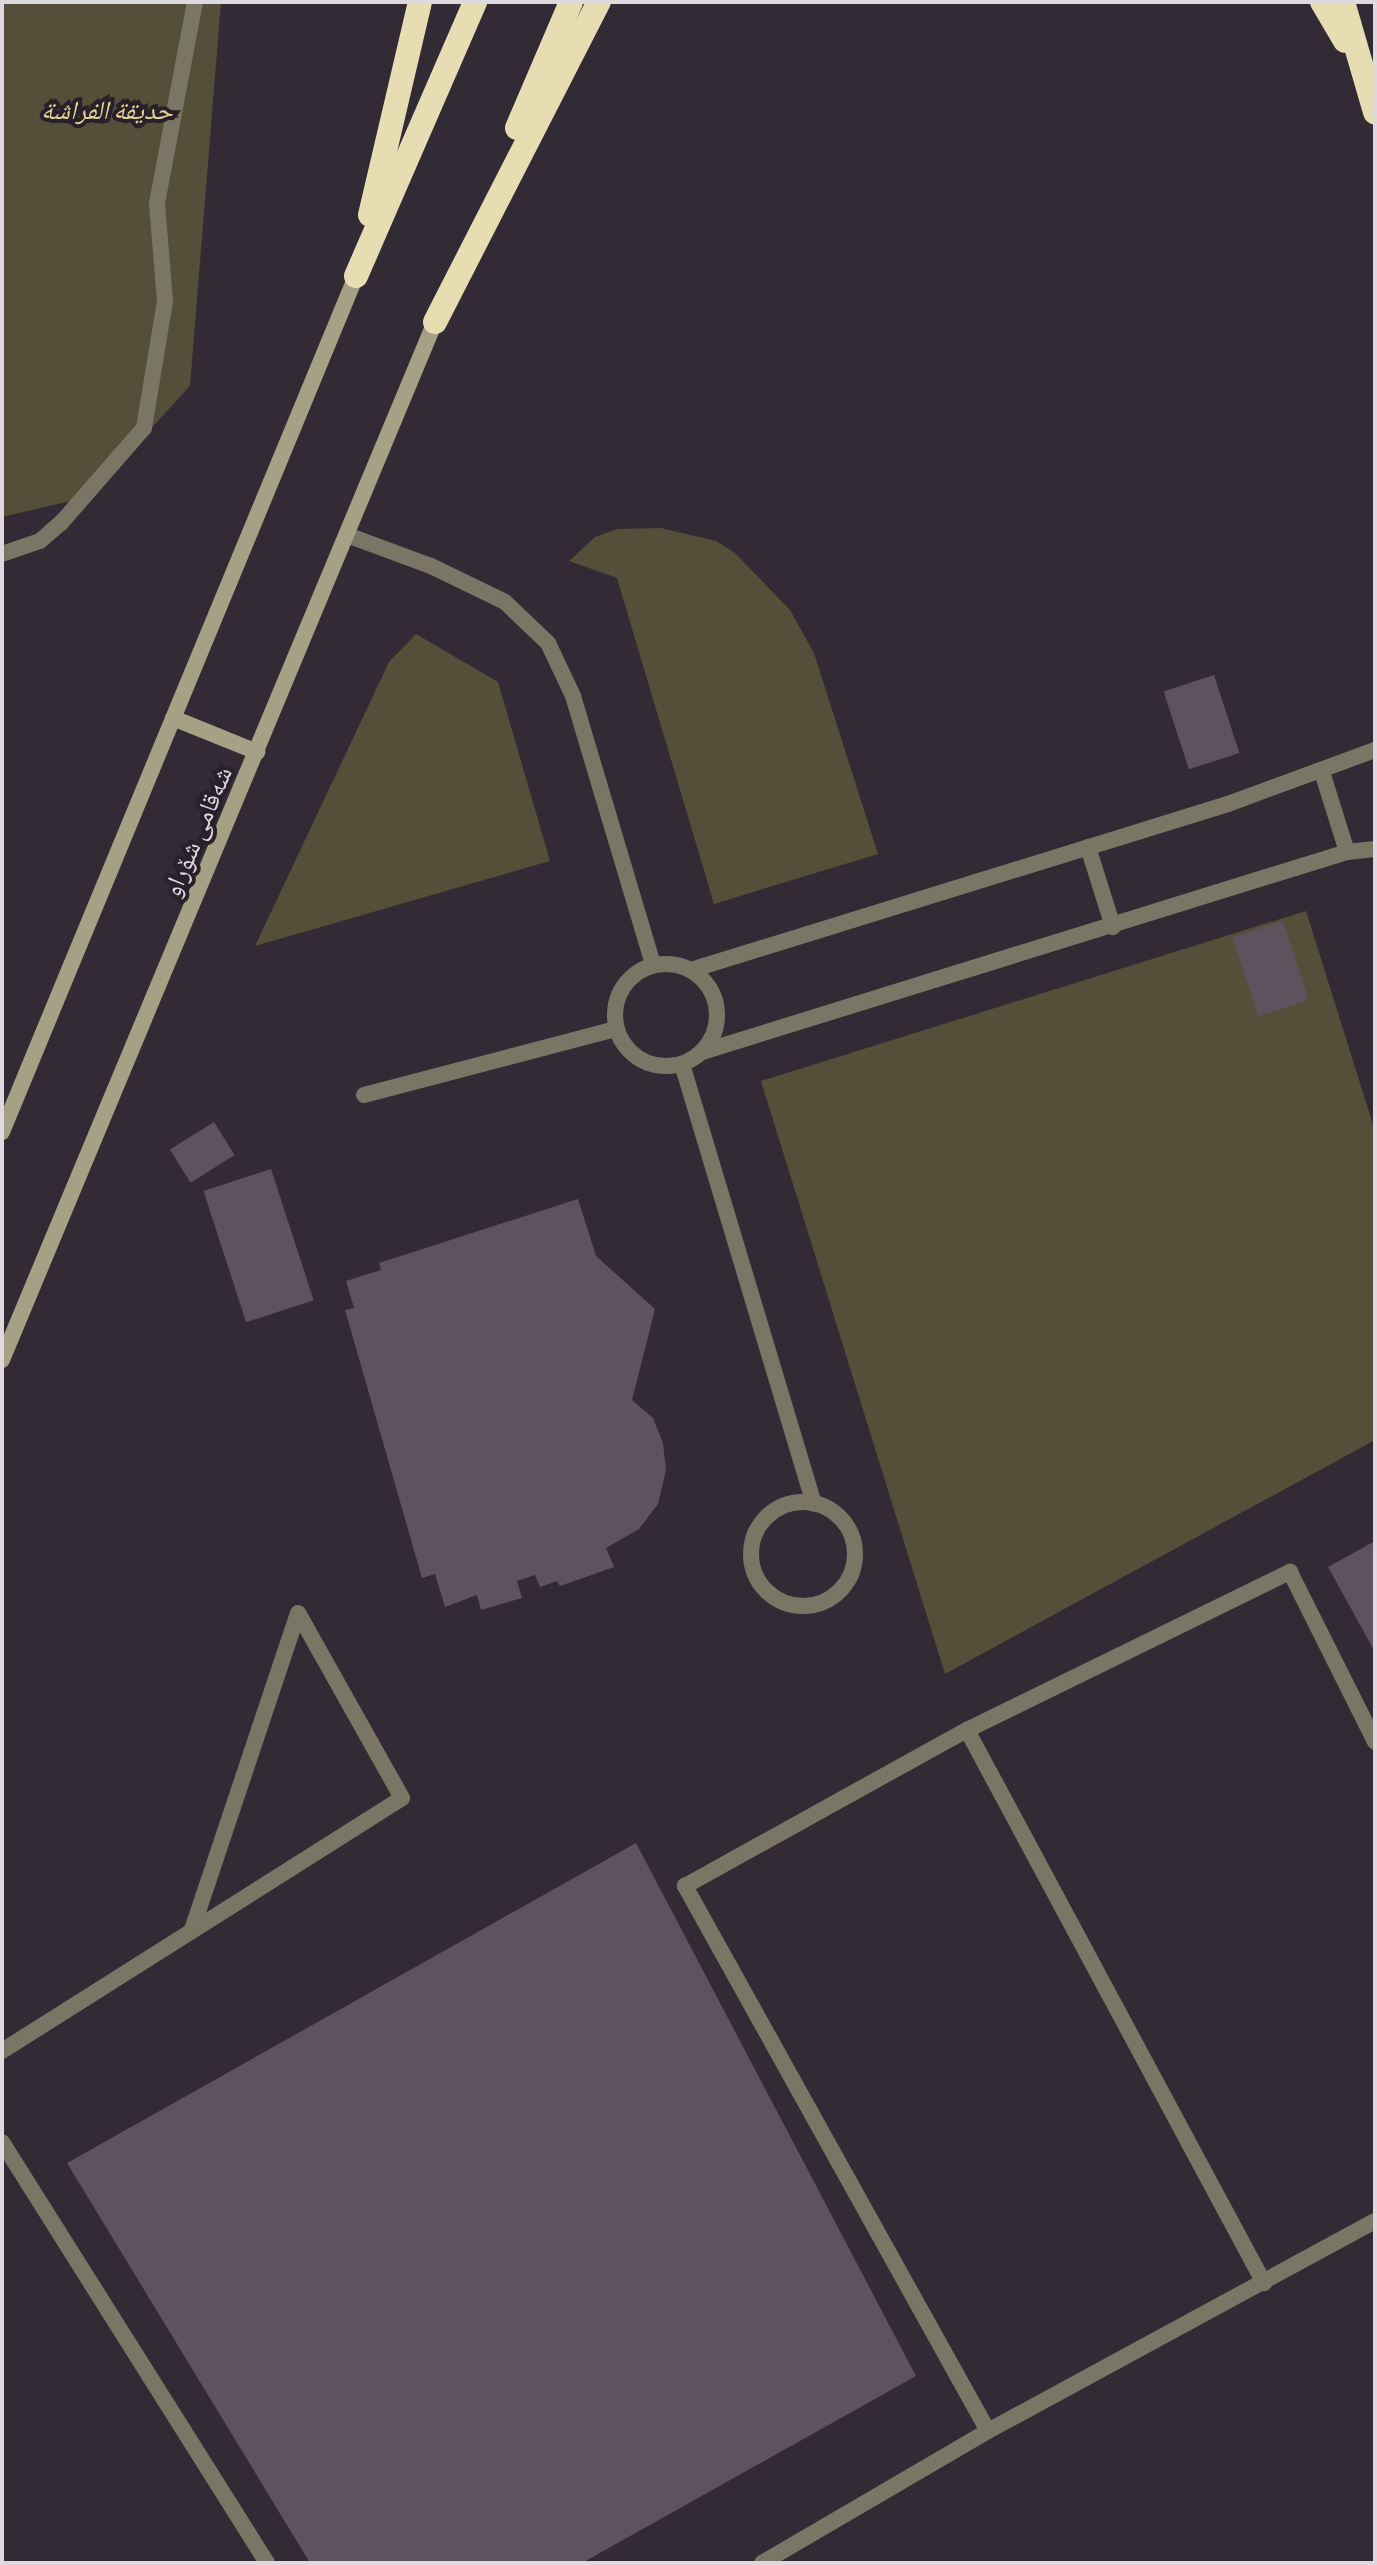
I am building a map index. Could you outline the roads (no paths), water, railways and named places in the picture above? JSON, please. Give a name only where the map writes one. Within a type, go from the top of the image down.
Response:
[{"type":"highway","points":[[356,276],[420,2]]},
{"type":"highway","points":[[356,276],[475,2]]},
{"type":"highway","points":[[435,322],[571,2]]},
{"type":"highway","points":[[435,322],[599,2]]},
{"type":"highway","points":[[1322,2],[1365,74]]},
{"type":"highway","points":[[1343,2],[1375,112]]},
{"type":"street","points":[[2,554],[40,541],[61,523],[144,428],[165,301],[157,203],[195,2]]},
{"type":"street","points":[[2,1132],[356,276]]},
{"type":"street","name":"شەقامی شۆراو","points":[[2,1360],[435,322]]},
{"type":"street","points":[[347,535],[431,566],[505,602],[548,643],[573,696],[653,964]]},
{"type":"street","points":[[173,718],[257,752]]},
{"type":"street","points":[[1375,750],[1322,772],[691,970],[653,964],[626,982],[617,996],[615,1029],[634,1056],[649,1064],[682,1064],[702,1052],[1347,852],[1375,849]]},
{"type":"street","points":[[1322,772],[1347,852]]},
{"type":"street","points":[[1088,847],[1113,927]]},
{"type":"street","points":[[691,970],[715,999],[718,1018],[702,1052]]},
{"type":"street","points":[[364,1095],[615,1029]]},
{"type":"street","points":[[682,1064],[814,1504],[839,1515],[849,1529],[854,1562],[839,1591],[825,1601],[793,1605],[762,1587],[751,1555],[753,1537],[775,1510],[791,1503],[814,1504]]},
{"type":"street","points":[[988,2431],[685,1886],[967,1730],[1290,1572],[1375,1742]]},
{"type":"street","points":[[2,2051],[402,1798],[298,1613],[192,1929]]},
{"type":"street","points":[[967,1730],[1264,2283]]},
{"type":"street","points":[[2,2142],[267,2563]]},
{"type":"street","points":[[762,2563],[988,2431],[1375,2221]]},
{"type":"park label","name":"حديقة الفراشة","points":[[107,111]]}]
